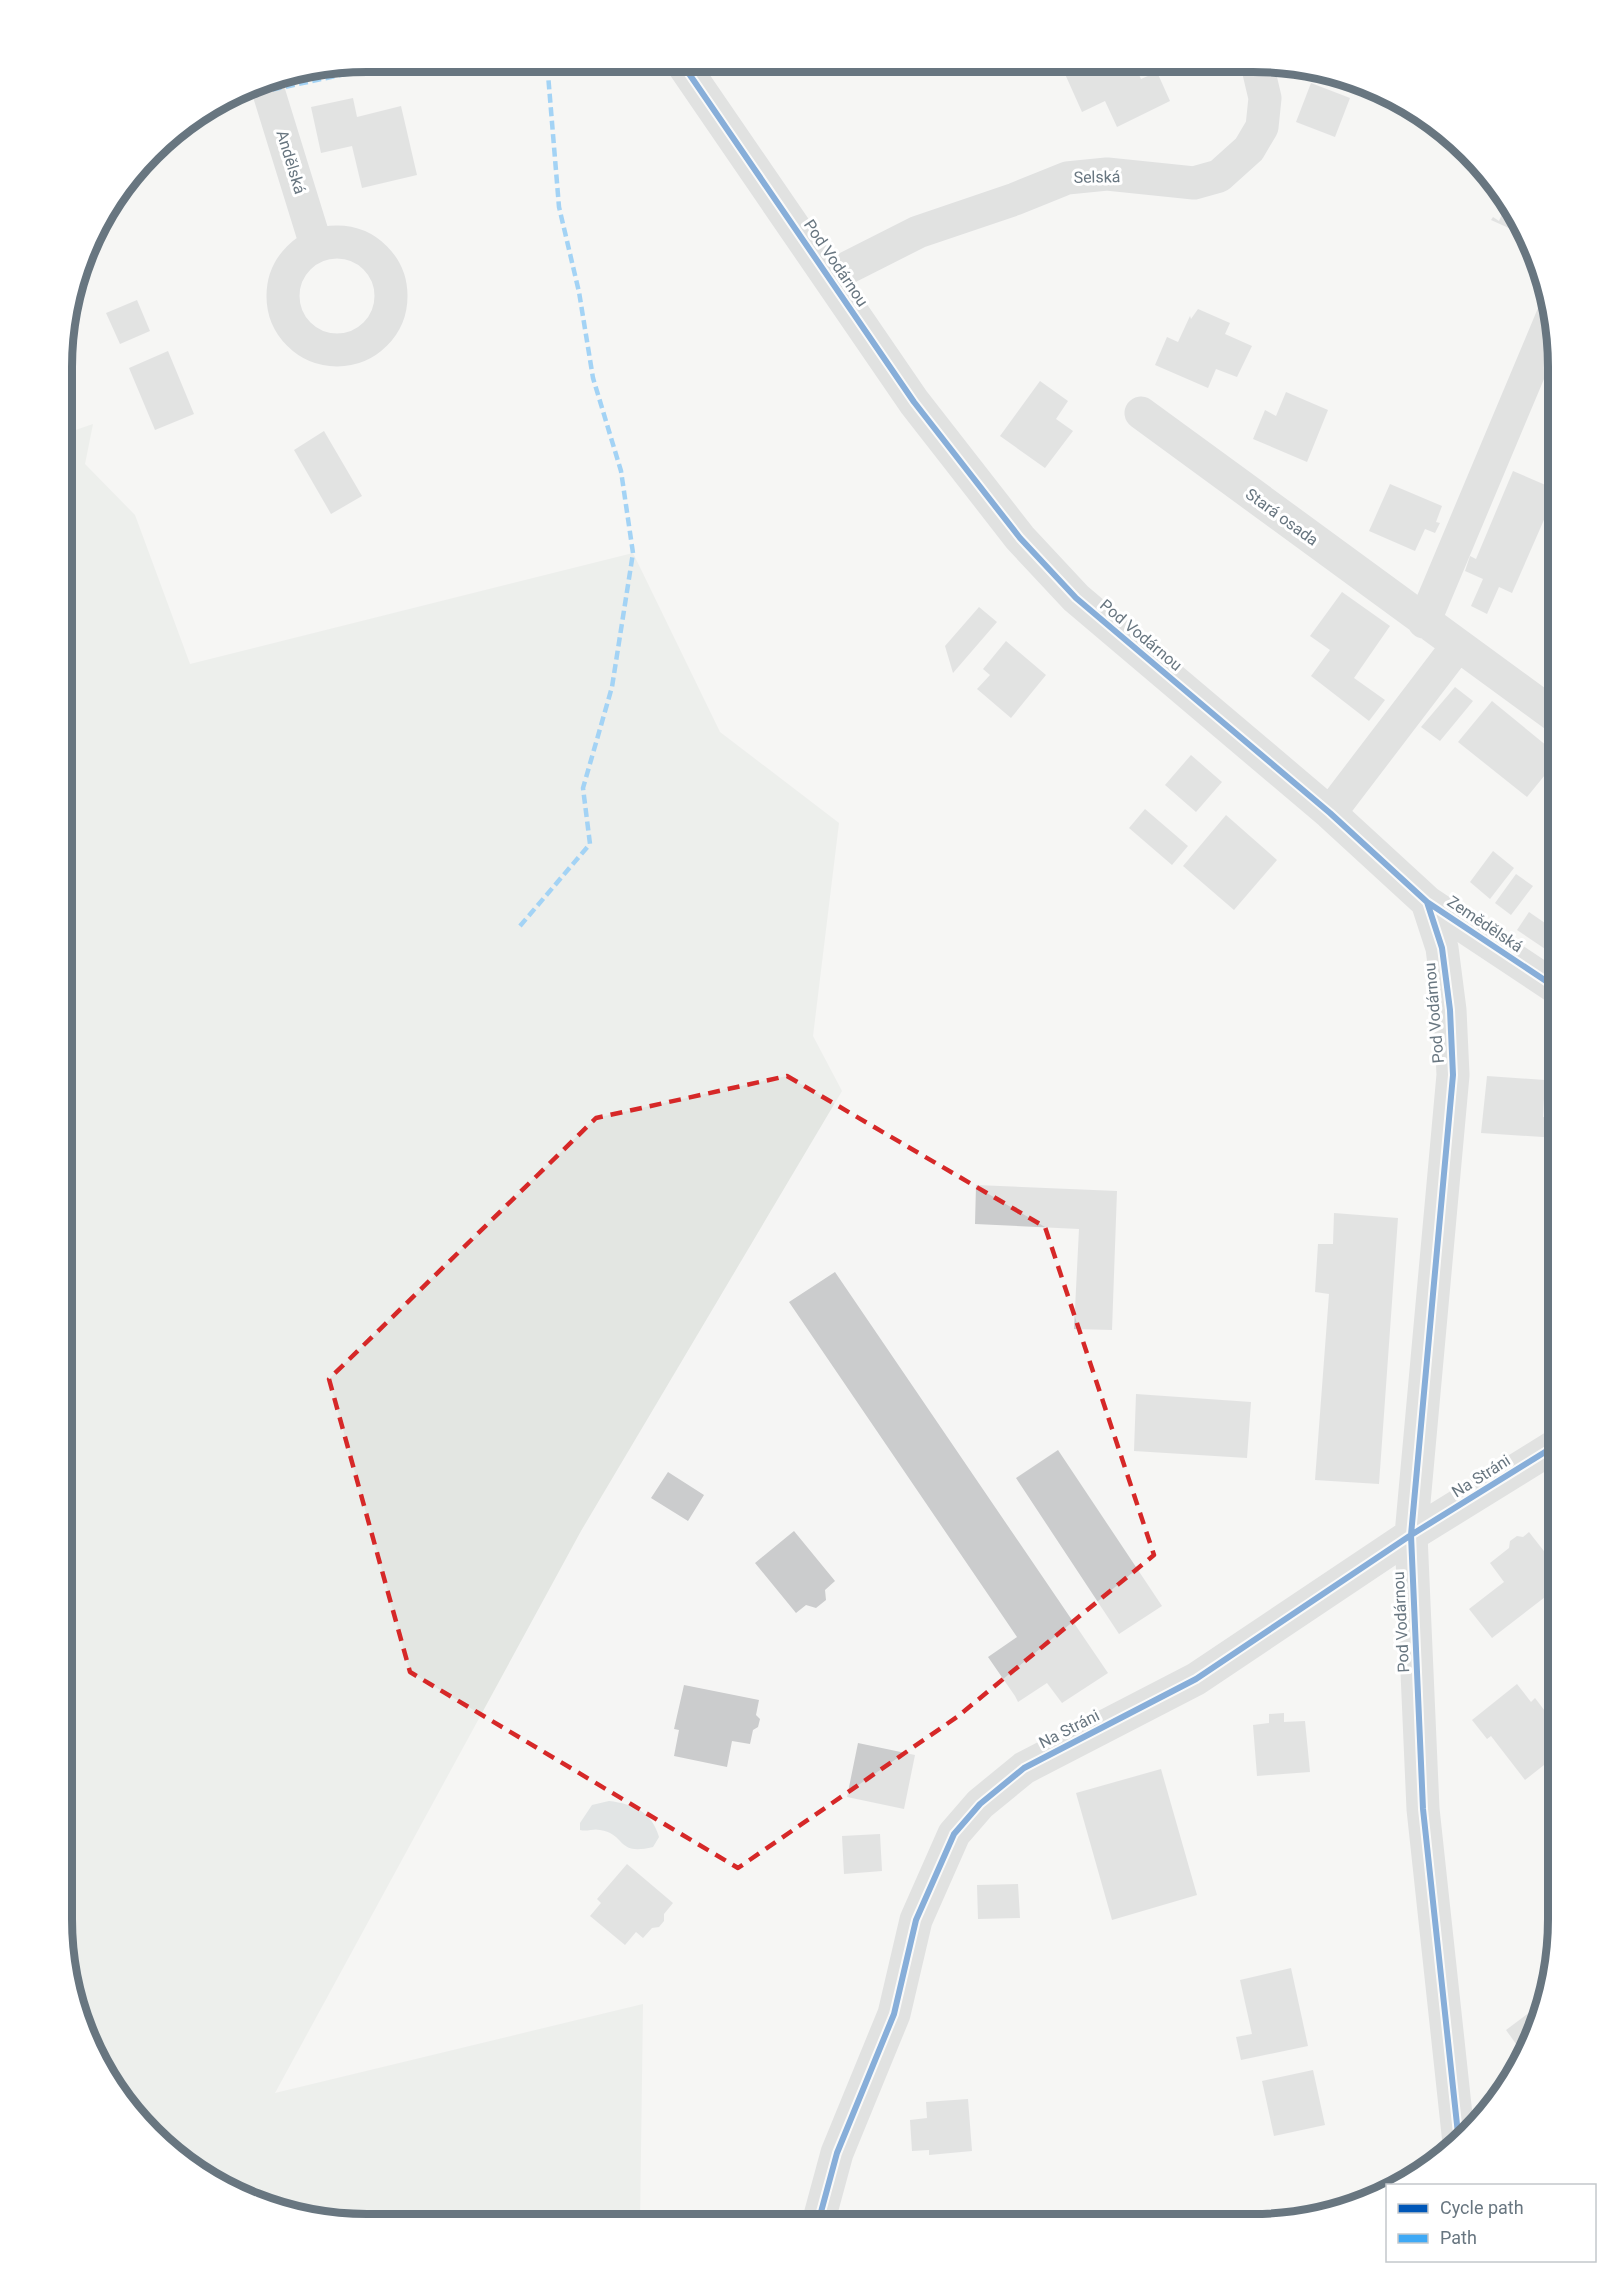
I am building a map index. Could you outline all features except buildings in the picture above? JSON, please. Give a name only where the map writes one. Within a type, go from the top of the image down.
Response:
[{"type":"street","name":"Pod Vodárnou","points":[[688,72],[914,402],[1020,537],[1044,564],[1076,598],[1330,813],[1427,902],[1442,948],[1450,1010],[1453,1075],[1411,1535],[1423,1809],[1458,2132]]},
{"type":"street","name":"Selská","points":[[829,277],[918,232],[1015,199],[1067,177],[1107,174],[1194,183],[1219,176],[1248,149],[1262,127],[1265,98],[1259,72]]},
{"type":"street","name":"Andělská","points":[[268,89],[316,245]]},
{"type":"street","points":[[1424,622],[1545,333]]},
{"type":"street","name":"Stará osada","points":[[1141,413],[1548,711]]},
{"type":"street","points":[[1330,813],[1458,645]]},
{"type":"street","name":"Zemědělská","points":[[1427,902],[1548,982]]},
{"type":"street","name":"Na Stráni","points":[[820,2214],[837,2153],[894,2014],[916,1920],[954,1834],[980,1804],[1024,1768],[1196,1679],[1411,1535],[1548,1450]]},
{"type":"highlighted area","points":[[787,1076],[1045,1227],[1154,1555],[957,1717],[738,1868],[410,1672],[329,1379],[596,1118]]},
{"type":"shaded area","points":[[93,424],[85,464],[135,515],[190,664],[633,553],[720,732],[839,823],[813,1036],[842,1091],[581,1531],[275,2093],[643,2004],[640,2214],[348,2213],[291,2204],[254,2192],[203,2164],[158,2128],[122,2083],[102,2049],[88,2014],[78,1976],[72,1919],[72,431]]},
{"type":"shaded area","points":[[609,1801],[626,1804],[647,1815],[659,1837],[653,1847],[632,1849],[608,1832],[580,1830],[580,1823],[592,1805]]},
{"type":"marked path","points":[[520,926],[590,844],[583,788],[612,687],[633,553],[621,471],[593,378],[579,292],[559,207],[548,72]]},
{"type":"marked path","points":[[258,93],[350,73]]},
{"type":"cycle path","points":[[688,72],[914,402],[1020,538],[1076,598],[1330,813],[1427,902],[1548,982]]},
{"type":"cycle path","points":[[1427,902],[1442,948],[1450,1010],[1453,1075],[1411,1535],[1423,1809],[1458,2132]]},
{"type":"cycle path","points":[[820,2214],[837,2153],[894,2014],[916,1920],[954,1834],[980,1804],[1024,1768],[1196,1679],[1411,1535],[1548,1450]]}]
